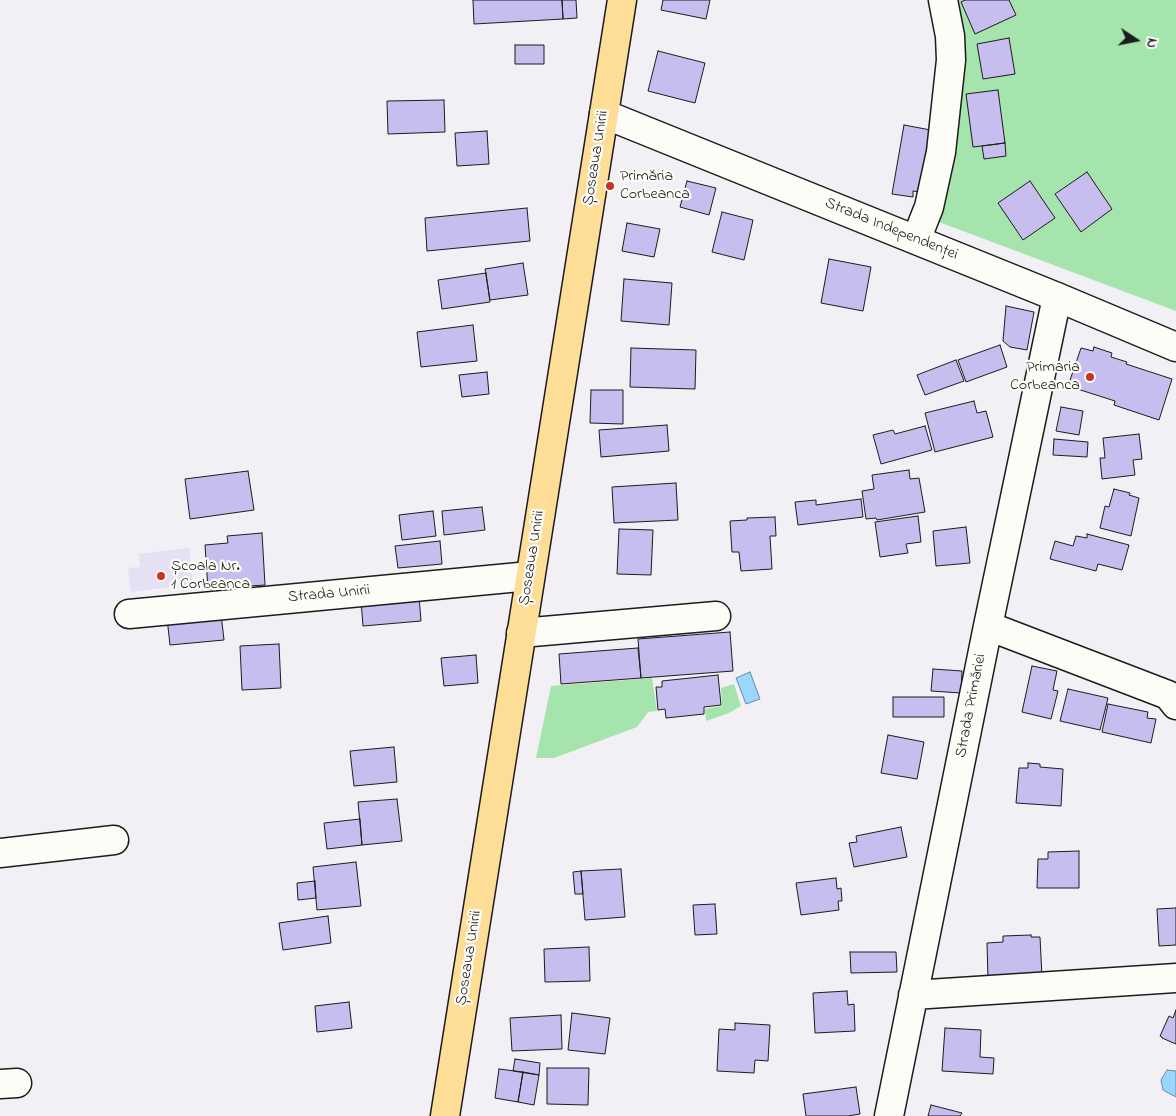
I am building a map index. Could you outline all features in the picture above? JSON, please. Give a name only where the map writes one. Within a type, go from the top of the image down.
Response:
[{"type":"main road","name":"Șoseaua Unirii","points":[[445,1116],[622,0]]},
{"type":"street","points":[[916,240],[930,207],[942,152],[951,60],[950,36],[944,0]]},
{"type":"street","name":"Strada Independenței","points":[[604,114],[1057,297],[1176,348]]},
{"type":"street","name":"Strada Primăriei","points":[[889,1116],[1057,297]]},
{"type":"street","name":"Strada Unirii","points":[[129,614],[530,576]]},
{"type":"street","points":[[521,634],[716,616]]},
{"type":"street","points":[[988,626],[1168,695],[1176,705]]},
{"type":"street","points":[[0,853],[114,840]]},
{"type":"street","points":[[913,995],[1176,978]]},
{"type":"shaded area","name":"Școala Nr. 1 Corbeanca","points":[[189,548],[193,584],[131,592],[128,568],[140,567],[139,554]]},
{"type":"green space","points":[[948,0],[1176,0],[1176,311],[939,222],[953,157]]},
{"type":"green space","points":[[652,678],[657,711],[648,712],[637,727],[554,758],[536,758],[551,686]]},
{"type":"green space","points":[[734,684],[741,706],[729,713],[706,721],[705,709],[722,706],[721,688]]},
{"type":"water","points":[[750,672],[760,699],[746,704],[736,678]]},
{"type":"water","points":[[1167,1070],[1176,1071],[1176,1097],[1163,1090],[1161,1080]]},
{"type":"building","points":[[473,0],[562,0],[563,19],[474,24]]},
{"type":"building","points":[[562,0],[576,0],[577,18],[563,19]]},
{"type":"building","points":[[663,0],[710,0],[706,19],[661,10]]},
{"type":"building","points":[[965,0],[1009,0],[1016,15],[975,34],[961,2]]},
{"type":"building","points":[[1009,38],[1015,74],[983,79],[977,44]]},
{"type":"building","points":[[515,45],[544,45],[544,64],[515,64]]},
{"type":"building","points":[[658,51],[705,63],[695,103],[648,91]]},
{"type":"building","points":[[998,90],[1005,143],[973,147],[966,94]]},
{"type":"building","points":[[444,100],[445,132],[388,134],[387,101]]},
{"type":"building","points":[[904,125],[936,131],[926,193],[913,191],[913,197],[892,194]]},
{"type":"building","points":[[487,131],[489,164],[457,166],[455,133]]},
{"type":"building","points":[[1005,143],[1006,156],[984,159],[982,146]]},
{"type":"building","points":[[1087,172],[1112,209],[1081,232],[1055,194]]},
{"type":"building","points":[[687,181],[716,188],[709,215],[680,207]]},
{"type":"building","points":[[1030,181],[1055,218],[1023,240],[998,203]]},
{"type":"building","points":[[527,208],[530,241],[427,251],[425,218]]},
{"type":"building","points":[[722,212],[753,220],[744,260],[712,252]]},
{"type":"building","points":[[627,223],[660,229],[654,257],[622,251]]},
{"type":"building","points":[[829,259],[871,267],[863,311],[821,303]]},
{"type":"building","points":[[523,263],[528,295],[490,300],[485,269]]},
{"type":"building","points":[[486,273],[490,302],[442,309],[438,280]]},
{"type":"building","points":[[624,279],[672,283],[669,325],[621,321]]},
{"type":"building","points":[[1006,306],[1034,312],[1027,350],[1010,347],[1003,341]]},
{"type":"building","points":[[473,325],[477,361],[421,367],[417,332]]},
{"type":"building","points":[[1000,345],[1007,367],[966,382],[958,360]]},
{"type":"building","points":[[1094,347],[1112,353],[1111,357],[1127,362],[1126,364],[1172,379],[1159,420],[1114,405],[1115,401],[1068,386],[1081,348],[1093,351]]},
{"type":"building","points":[[631,348],[696,350],[695,389],[630,387]]},
{"type":"building","points":[[956,360],[964,381],[925,395],[917,375]]},
{"type":"building","points":[[487,372],[489,394],[462,397],[459,375]]},
{"type":"building","points":[[591,390],[623,390],[623,424],[590,423]]},
{"type":"building","points":[[974,401],[977,413],[986,411],[993,437],[935,452],[925,413]]},
{"type":"building","points":[[1061,407],[1083,411],[1079,435],[1056,431]]},
{"type":"building","points":[[667,425],[669,451],[601,457],[599,430]]},
{"type":"building","points":[[925,426],[932,450],[881,464],[873,435],[893,430],[895,434]]},
{"type":"building","points":[[1139,434],[1142,459],[1133,460],[1135,475],[1102,479],[1100,458],[1105,458],[1103,438]]},
{"type":"building","points":[[1054,439],[1088,442],[1087,457],[1053,455]]},
{"type":"building","points":[[909,470],[910,479],[919,478],[925,512],[877,520],[876,518],[866,519],[862,491],[874,489],[872,475]]},
{"type":"building","points":[[248,471],[254,510],[190,519],[185,479]]},
{"type":"building","points":[[676,483],[678,520],[614,523],[612,487]]},
{"type":"building","points":[[1114,489],[1130,493],[1129,495],[1139,498],[1131,536],[1100,528],[1105,506],[1109,507]]},
{"type":"building","points":[[861,499],[863,517],[798,525],[795,502],[816,500],[816,505]]},
{"type":"building","points":[[482,507],[485,530],[444,535],[442,511]]},
{"type":"building","points":[[433,511],[436,536],[402,540],[399,515]]},
{"type":"building","points":[[918,516],[921,542],[906,544],[908,553],[880,557],[875,522]]},
{"type":"building","points":[[775,517],[776,536],[770,536],[772,569],[741,571],[739,552],[732,552],[730,521]]},
{"type":"building","points":[[966,527],[970,563],[936,566],[933,531]]},
{"type":"building","points":[[619,529],[653,530],[651,575],[617,574]]},
{"type":"building","points":[[262,533],[265,585],[208,589],[205,545],[228,543],[227,536]]},
{"type":"building","points":[[1087,534],[1129,545],[1122,570],[1098,564],[1096,571],[1050,559],[1055,541],[1073,546],[1076,536],[1087,538]]},
{"type":"building","points":[[440,541],[442,564],[398,568],[395,546]]},
{"type":"building","points":[[419,596],[421,621],[363,626],[361,601]]},
{"type":"building","points":[[221,614],[224,640],[170,645],[167,618]]},
{"type":"building","points":[[730,632],[733,671],[641,678],[638,639]]},
{"type":"building","points":[[279,644],[281,688],[242,690],[240,646]]},
{"type":"building","points":[[638,648],[641,678],[561,684],[559,654]]},
{"type":"building","points":[[476,655],[478,683],[444,686],[441,658]]},
{"type":"building","points":[[1032,666],[1057,671],[1053,690],[1058,691],[1051,719],[1022,712]]},
{"type":"building","points":[[933,669],[962,671],[961,693],[931,691]]},
{"type":"building","points":[[718,675],[721,705],[704,707],[704,714],[666,718],[665,709],[658,710],[656,687],[662,687],[662,681]]},
{"type":"building","points":[[1068,689],[1108,698],[1100,730],[1060,721]]},
{"type":"building","points":[[893,697],[944,697],[944,717],[893,717]]},
{"type":"building","points":[[1108,704],[1148,712],[1147,718],[1156,719],[1151,743],[1102,732]]},
{"type":"building","points":[[888,735],[924,742],[917,779],[881,773]]},
{"type":"building","points":[[394,747],[397,782],[354,786],[350,751]]},
{"type":"building","points":[[1028,763],[1040,764],[1040,767],[1063,769],[1061,806],[1016,803],[1019,768],[1028,768]]},
{"type":"building","points":[[397,799],[402,841],[362,845],[358,802]]},
{"type":"building","points":[[360,819],[362,845],[327,849],[324,823]]},
{"type":"building","points":[[901,827],[907,857],[854,867],[849,843],[857,842],[856,836]]},
{"type":"building","points":[[1079,851],[1079,888],[1037,888],[1038,859],[1048,859],[1048,852]]},
{"type":"building","points":[[356,862],[361,906],[317,910],[313,867]]},
{"type":"building","points":[[621,869],[625,917],[585,920],[581,871]]},
{"type":"building","points":[[581,871],[583,894],[575,894],[573,872]]},
{"type":"building","points":[[836,878],[837,889],[841,888],[842,901],[838,901],[839,910],[801,915],[796,883]]},
{"type":"building","points":[[315,881],[316,898],[298,900],[297,883]]},
{"type":"building","points":[[715,904],[717,934],[695,935],[693,905]]},
{"type":"building","points":[[1176,908],[1176,945],[1159,946],[1157,909]]},
{"type":"building","points":[[328,916],[331,943],[283,950],[279,923]]},
{"type":"building","points":[[1031,935],[1031,937],[1040,937],[1042,977],[988,979],[987,943],[1003,942],[1003,936]]},
{"type":"building","points":[[589,947],[590,981],[545,982],[544,949]]},
{"type":"building","points":[[850,952],[896,952],[897,972],[851,973]]},
{"type":"building","points":[[847,991],[848,1005],[854,1004],[855,1031],[815,1033],[813,993]]},
{"type":"building","points":[[349,1002],[352,1028],[317,1032],[315,1006]]},
{"type":"building","points":[[1176,1010],[1176,1044],[1160,1036],[1169,1016],[1173,1018]]},
{"type":"building","points":[[572,1013],[610,1018],[605,1054],[568,1050]]},
{"type":"building","points":[[561,1015],[562,1049],[512,1051],[510,1018]]},
{"type":"building","points":[[735,1023],[770,1025],[768,1061],[755,1060],[754,1073],[717,1071],[719,1029],[735,1030]]},
{"type":"building","points":[[945,1028],[981,1030],[980,1057],[994,1058],[993,1074],[942,1071]]},
{"type":"building","points":[[515,1059],[540,1063],[539,1075],[513,1071]]},
{"type":"building","points":[[547,1068],[589,1068],[588,1105],[547,1104]]},
{"type":"building","points":[[499,1069],[523,1072],[518,1102],[495,1098]]},
{"type":"building","points":[[523,1072],[539,1075],[534,1105],[518,1102]]},
{"type":"building","points":[[856,1087],[860,1114],[848,1116],[806,1116],[803,1094]]},
{"type":"building","points":[[931,1105],[962,1113],[960,1116],[928,1116]]},
{"type":"place","name":"Primăria Corbeanca","points":[[610,186]]},
{"type":"place","name":"Primaria Corbeanca","points":[[1090,377]]},
{"type":"place","name":"Școala Nr. 1 Corbeanca","points":[[161,576]]}]
